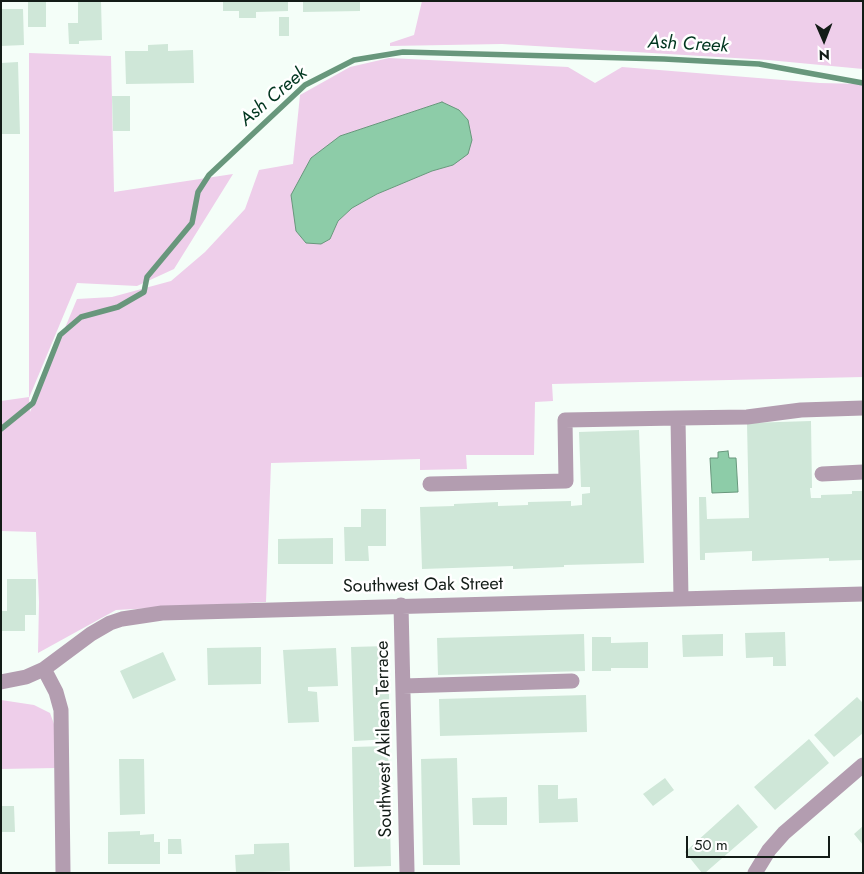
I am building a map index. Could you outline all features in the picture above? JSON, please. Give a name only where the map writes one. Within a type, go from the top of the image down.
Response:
[{"type":"street","points":[[430,484],[566,481],[565,420],[747,417],[801,410],[863,408]]},
{"type":"street","points":[[678,418],[681,599]]},
{"type":"street","points":[[822,474],[863,472]]},
{"type":"street","name":"Southwest Oak Street","points":[[1,682],[26,677],[44,669],[91,634],[110,623],[122,619],[162,613],[863,594]]},
{"type":"street","name":"Southwest Akilean Terrace","points":[[401,606],[407,871]]},
{"type":"street","points":[[44,669],[56,692],[61,710],[63,873]]},
{"type":"street","points":[[403,686],[572,681]]},
{"type":"street","points":[[755,873],[769,850],[784,833],[863,765]]},
{"type":"shaded area","points":[[422,1],[863,1],[863,69],[768,60],[502,44],[390,46],[390,43],[414,35]]},
{"type":"shaded area","points":[[29,53],[111,56],[114,192],[233,174],[174,269],[137,286],[77,283],[29,398],[30,412],[77,299],[112,297],[171,281],[205,252],[245,209],[259,170],[293,164],[300,95],[350,67],[389,58],[568,67],[595,83],[622,67],[820,83],[863,84],[863,377],[552,384],[553,401],[535,402],[534,455],[466,455],[467,469],[420,470],[420,459],[271,463],[266,602],[116,610],[38,653],[39,602],[36,532],[1,531],[1,401],[29,397]],"holes":[[[442,102],[453,165],[432,171],[377,194],[352,208],[338,221],[330,239],[340,136]]]},
{"type":"shaded area","points":[[442,102],[459,110],[468,120],[472,140],[468,154],[453,165],[432,171],[377,194],[352,208],[338,221],[330,239],[321,244],[306,243],[296,231],[291,195],[311,158],[340,136]]},
{"type":"shaded area","points":[[728,451],[729,458],[736,458],[738,492],[712,493],[710,458],[718,458],[718,452]]},
{"type":"shaded area","points":[[1,700],[34,705],[50,713],[54,724],[56,768],[1,769]]},
{"type":"building","points":[[28,1],[46,1],[46,27],[28,27]]},
{"type":"building","points":[[78,1],[101,1],[102,40],[79,41],[79,44],[69,44],[68,23],[78,23]]},
{"type":"building","points":[[223,1],[288,1],[288,11],[256,12],[256,18],[239,18],[239,11],[223,11]]},
{"type":"building","points":[[303,1],[360,1],[360,11],[303,12]]},
{"type":"building","points":[[1,9],[23,9],[24,45],[1,46]]},
{"type":"building","points":[[279,17],[289,17],[289,36],[279,36]]},
{"type":"building","points":[[168,44],[168,51],[193,50],[194,83],[126,84],[125,51],[148,51],[148,45]]},
{"type":"building","points":[[18,62],[20,134],[1,134],[1,63]]},
{"type":"building","points":[[112,96],[130,96],[130,131],[113,131]]},
{"type":"building","points":[[811,421],[811,498],[821,498],[821,495],[852,494],[852,491],[863,491],[863,560],[829,561],[829,558],[752,561],[752,551],[705,553],[705,560],[700,560],[699,497],[706,497],[707,519],[749,518],[747,423]]},
{"type":"building","points":[[639,430],[644,563],[564,565],[564,567],[513,569],[513,566],[422,569],[420,507],[498,502],[498,506],[528,505],[528,502],[571,501],[571,506],[582,505],[582,494],[590,493],[590,487],[581,487],[579,432]]},
{"type":"building","points":[[361,509],[386,509],[386,546],[368,546],[369,561],[345,561],[344,527],[361,527]]},
{"type":"building","points":[[333,538],[333,564],[278,564],[278,539]]},
{"type":"building","points":[[7,579],[36,579],[36,615],[25,615],[25,631],[1,631],[1,611],[7,611]]},
{"type":"building","points":[[785,632],[786,666],[773,666],[773,657],[746,658],[745,633]]},
{"type":"building","points":[[584,634],[585,671],[438,675],[437,638]]},
{"type":"building","points":[[723,634],[723,656],[683,657],[682,635]]},
{"type":"building","points":[[592,637],[611,637],[611,643],[648,642],[648,668],[611,668],[611,671],[592,671]]},
{"type":"building","points":[[388,646],[390,739],[354,741],[351,647]]},
{"type":"building","points":[[261,647],[261,684],[208,685],[207,648]]},
{"type":"building","points":[[336,648],[338,686],[308,687],[308,691],[317,692],[319,722],[288,723],[283,650]]},
{"type":"building","points":[[163,652],[176,680],[133,699],[120,671]]},
{"type":"building","points":[[586,695],[587,732],[440,736],[439,699]]},
{"type":"building","points":[[857,697],[863,703],[863,733],[834,757],[814,735]]},
{"type":"building","points":[[809,739],[829,763],[775,810],[754,787]]},
{"type":"building","points":[[388,746],[391,866],[354,867],[352,747]]},
{"type":"building","points":[[457,758],[460,865],[423,865],[421,759]]},
{"type":"building","points":[[119,759],[144,759],[145,814],[120,815]]},
{"type":"building","points":[[665,778],[674,790],[653,806],[643,794]]},
{"type":"building","points":[[538,785],[558,785],[558,799],[577,798],[578,822],[539,823]]},
{"type":"building","points":[[507,797],[507,825],[473,825],[472,798]]},
{"type":"building","points":[[738,804],[758,827],[705,873],[702,873],[685,852]]},
{"type":"building","points":[[1,806],[14,806],[15,832],[1,832]]},
{"type":"building","points":[[863,826],[863,845],[854,834]]},
{"type":"building","points":[[140,831],[140,835],[154,834],[154,842],[160,842],[160,864],[108,864],[108,832]]},
{"type":"building","points":[[168,839],[181,839],[182,854],[168,854]]},
{"type":"building","points":[[289,843],[290,871],[236,873],[235,855],[254,854],[254,844]]},
{"type":"waterway","name":"Ash Creek","points":[[1,429],[33,403],[60,335],[81,317],[118,307],[144,292],[147,277],[192,223],[198,192],[209,175],[305,85],[354,60],[403,52],[664,59],[759,64],[863,83]]}]
